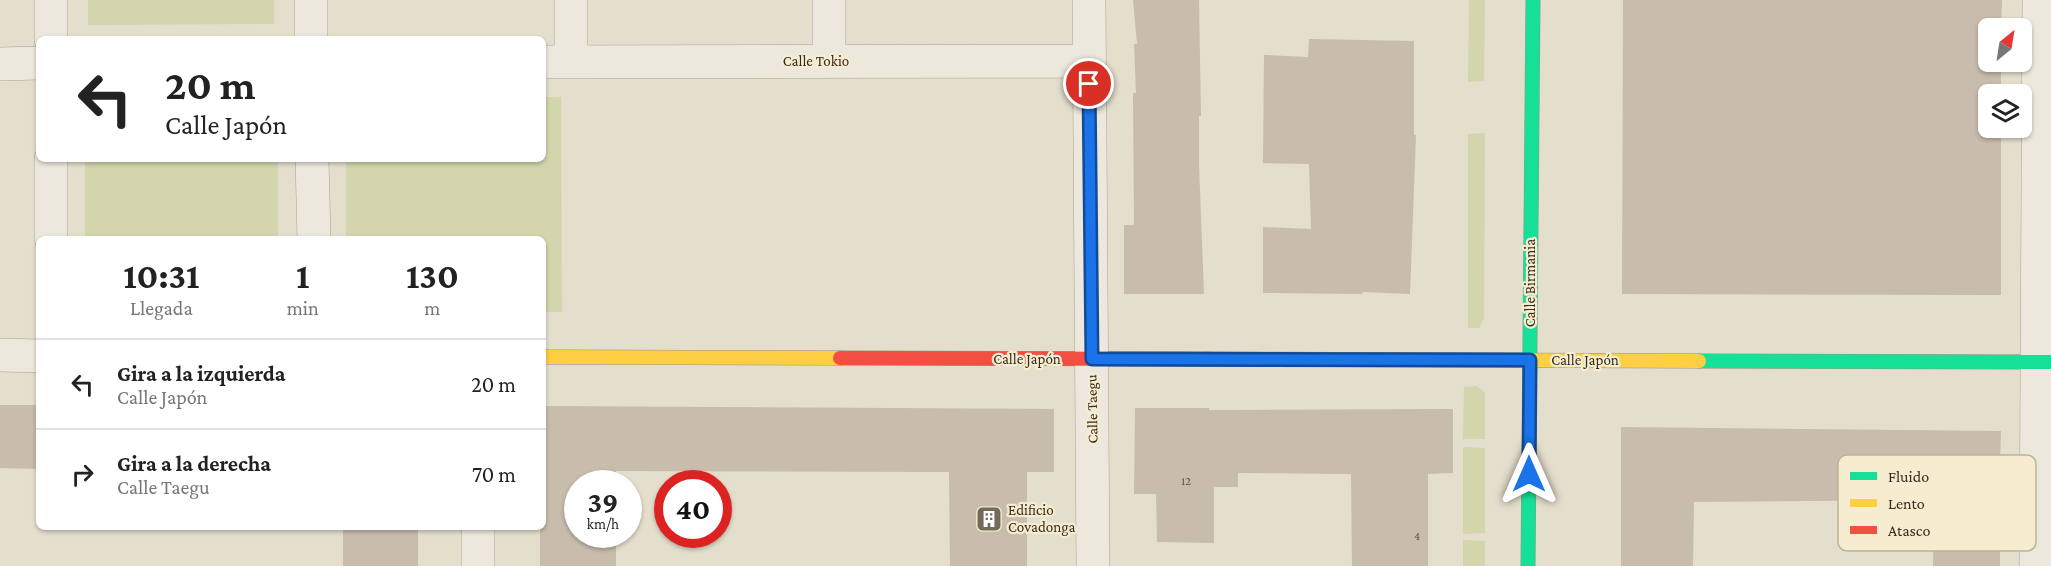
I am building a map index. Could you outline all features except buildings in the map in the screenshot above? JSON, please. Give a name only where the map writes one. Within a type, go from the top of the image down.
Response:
[{"type":"street","points":[[51,0],[51,36]]},
{"type":"street","points":[[311,0],[311,36]]},
{"type":"street","points":[[557,62],[571,0]]},
{"type":"street","points":[[829,0],[829,61]]},
{"type":"street","name":"Calle Taegu","points":[[1089,0],[1093,566]]},
{"type":"street","name":"Calle Birmania","points":[[1528,566],[1533,0]]},
{"type":"street","points":[[2037,566],[2044,362],[2039,0]]},
{"type":"street","name":"Calle Tokio","points":[[557,62],[1089,61]]},
{"type":"street","points":[[0,63],[36,63]]},
{"type":"street","points":[[51,162],[51,236]]},
{"type":"street","points":[[312,162],[314,236]]},
{"type":"street","points":[[0,356],[36,356]]},
{"type":"street","name":"Calle Japón","points":[[546,357],[2044,362]]},
{"type":"street","points":[[478,530],[478,566]]},
{"type":"green space","points":[[88,0],[274,0],[274,24],[88,25]]},
{"type":"green space","points":[[1469,0],[1485,0],[1484,81],[1468,82]]},
{"type":"green space","points":[[546,97],[561,97],[562,312],[546,312],[546,236],[346,236],[346,162],[546,162]]},
{"type":"green space","points":[[1485,133],[1484,318],[1479,328],[1468,328],[1468,134]]},
{"type":"green space","points":[[85,162],[278,162],[278,236],[85,236]]},
{"type":"green space","points":[[1477,386],[1485,393],[1485,439],[1463,439],[1464,387]]},
{"type":"green space","points":[[1463,447],[1485,448],[1485,533],[1463,534]]},
{"type":"green space","points":[[1463,540],[1485,541],[1485,566],[1463,566]]},
{"type":"traffic: fast","points":[[1528,566],[1533,0]]},
{"type":"traffic: fast","points":[[1699,361],[2051,362]]},
{"type":"traffic: slow","points":[[546,357],[840,358]]},
{"type":"traffic: slow","points":[[1208,359],[1699,361]]},
{"type":"traffic: jam","points":[[840,358],[1208,359]]},
{"type":"place","name":"Edificio Covadonga","points":[[989,519]]},
{"type":"route","points":[[1089,84],[1092,359],[1530,360],[1529,474]]}]
